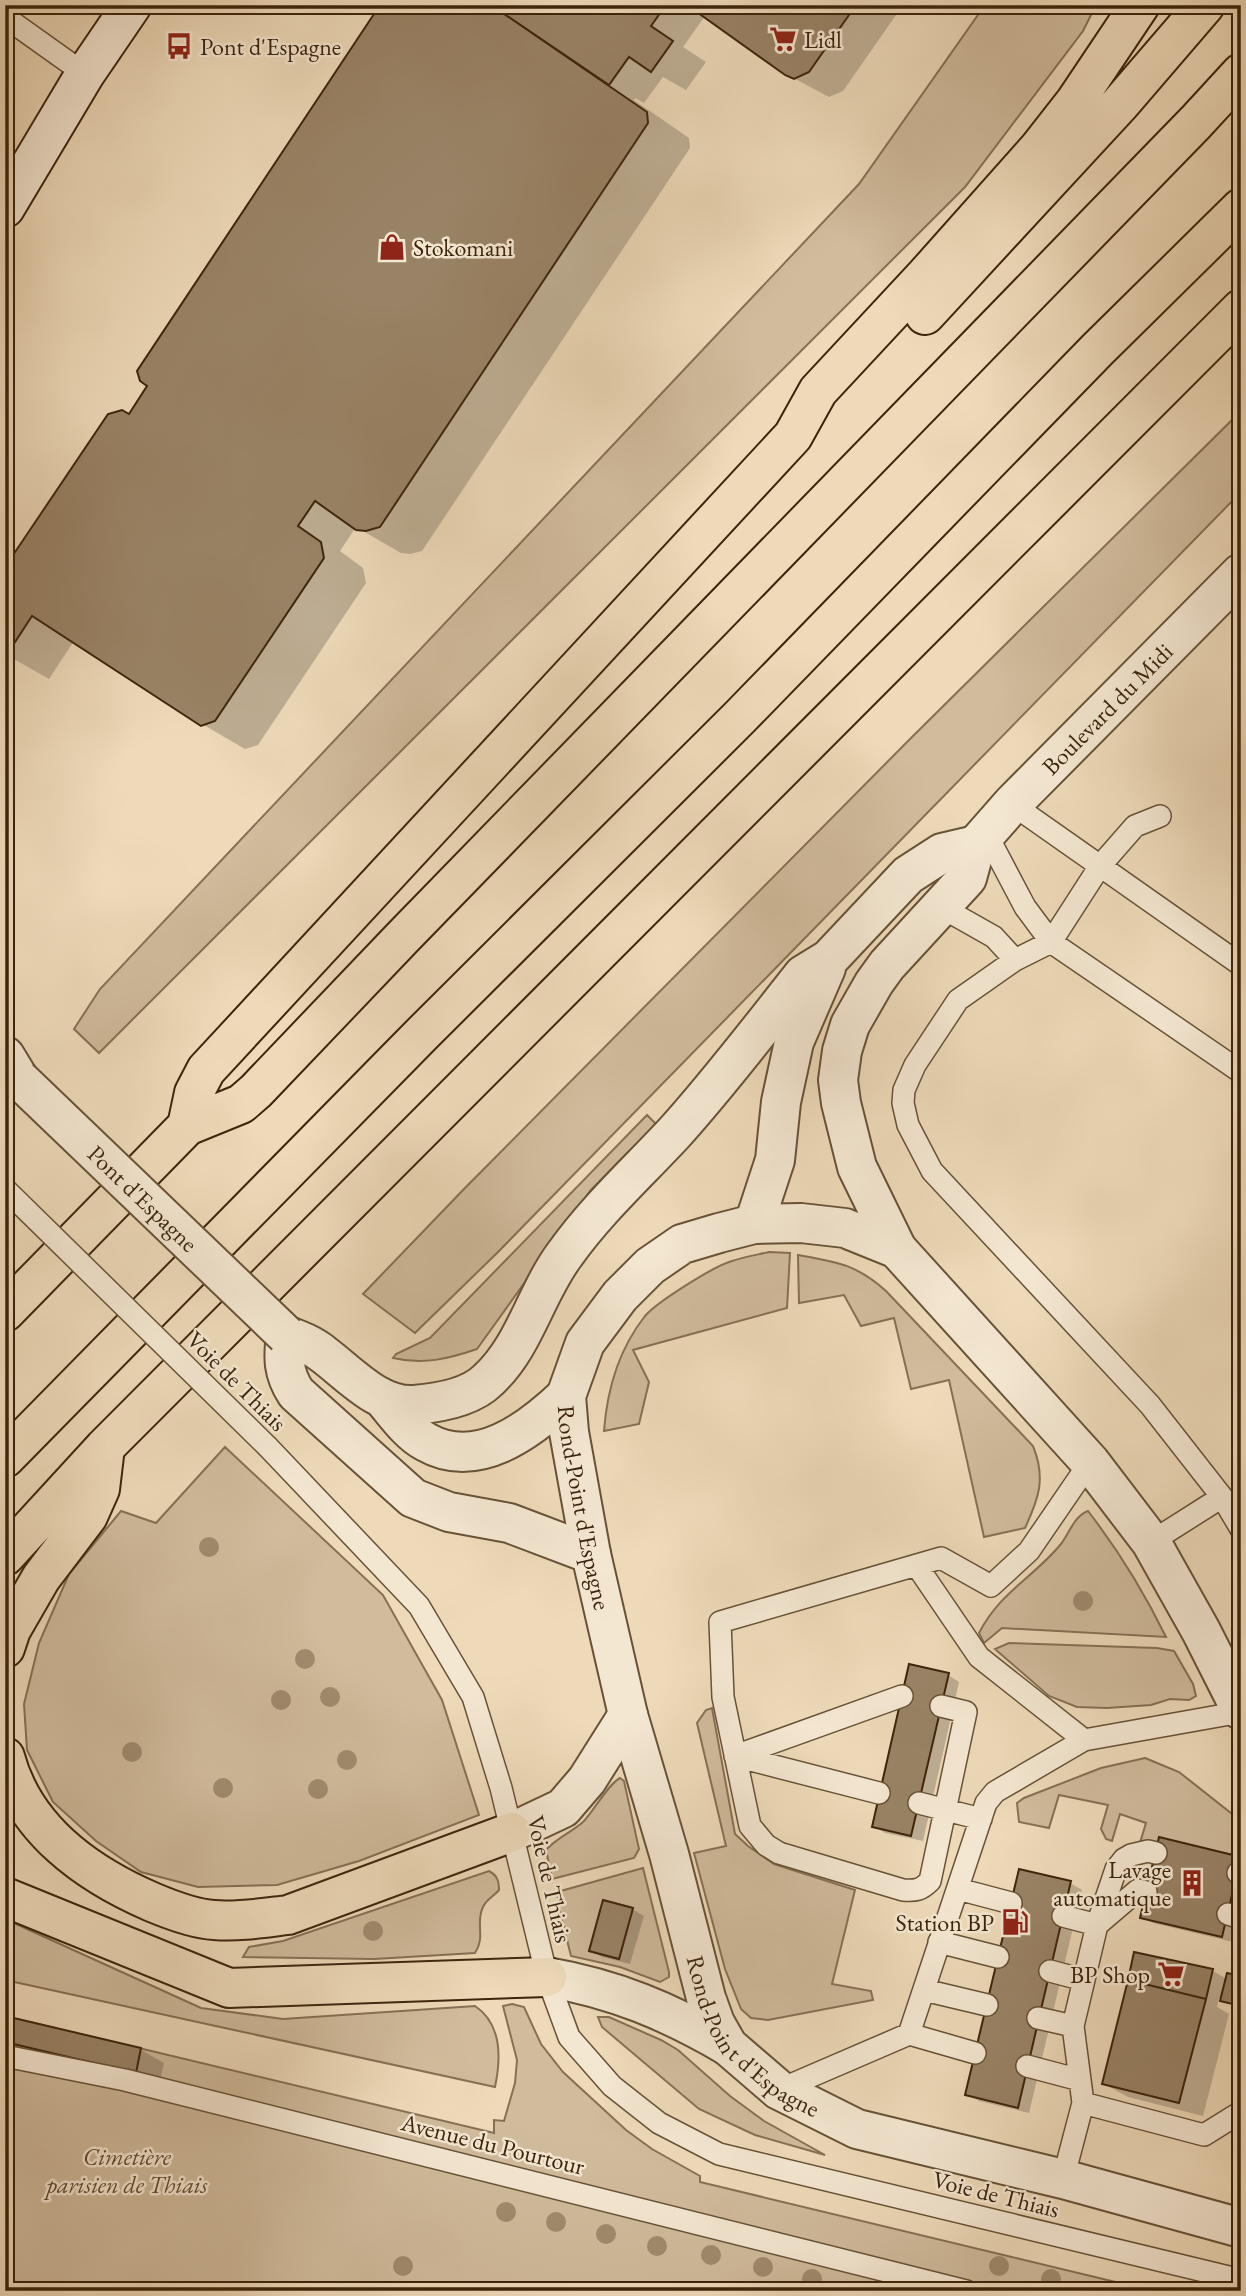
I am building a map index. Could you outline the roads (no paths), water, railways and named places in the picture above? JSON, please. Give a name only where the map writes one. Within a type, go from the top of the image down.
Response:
[{"type":"highway","points":[[187,1126],[194,1093],[206,1070],[793,436],[818,391],[926,275],[1046,139],[1082,92],[1140,5]]},
{"type":"highway","points":[[793,436],[817,426],[830,416],[1103,124],[1205,5]]},
{"type":"highway","points":[[5,1312],[187,1126],[241,1104],[256,1091],[1241,73]]},
{"type":"highway","points":[[5,1458],[421,1035],[740,717],[1097,350],[1241,208]]},
{"type":"highway","points":[[5,1556],[104,1447],[1241,309]]},
{"type":"highway","points":[[5,1648],[11,1630],[41,1578],[88,1516],[100,1489],[104,1447]]},
{"type":"highway","points":[[5,1757],[21,1798],[36,1820],[65,1850],[99,1875],[132,1893],[167,1908],[211,1920],[251,1920],[288,1914],[513,1832]]},
{"type":"highway","points":[[5,1897],[229,1988],[547,1977]]},
{"type":"street","points":[[5,208],[85,74],[132,5]]},
{"type":"street","points":[[5,170],[85,74]]},
{"type":"street","name":"Boulevard du Midi","points":[[981,839],[1012,804],[1241,573]]},
{"type":"street","points":[[897,1249],[858,1167],[841,1103],[838,1080],[842,1051],[850,1026],[874,983],[887,965],[967,878],[981,839]]},
{"type":"street","points":[[384,1400],[410,1405],[437,1402],[462,1395],[485,1384],[511,1355],[542,1289],[564,1255],[590,1222],[676,1130],[803,975],[829,959],[908,875],[942,853],[981,839]]},
{"type":"street","points":[[754,1224],[775,1160],[781,1102],[794,1042],[823,979],[829,959]]},
{"type":"street","name":"Pont d'Espagne","points":[[10,1067],[286,1335],[307,1344],[384,1400],[413,1433],[427,1443],[462,1453],[485,1450],[504,1442],[544,1416],[566,1396]]},
{"type":"street","name":"Rond-Point d'Espagne","points":[[1224,2225],[1063,2179],[857,2129],[779,2090],[727,2046],[715,2024],[706,1998],[669,1854],[628,1715],[591,1554],[569,1432],[566,1396],[585,1343],[620,1296],[650,1266],[682,1244],[754,1224],[802,1223],[845,1228],[897,1249],[1090,1462],[1151,1542],[1201,1631],[1241,1711]]},
{"type":"street","points":[[286,1335],[283,1367],[289,1382],[307,1404],[413,1497],[449,1512],[509,1523],[591,1554]]},
{"type":"street","points":[[513,1832],[563,1808],[587,1780],[628,1715]]},
{"type":"street","points":[[547,1977],[588,1984],[624,1996],[690,2024],[727,2046]]},
{"type":"street","points":[[1224,2225],[1241,2202]]},
{"type":"lane","points":[[5,17],[85,74]]},
{"type":"lane","points":[[1012,804],[1241,965]]},
{"type":"lane","points":[[1160,816],[1135,826],[1100,866],[1051,942],[1015,960],[958,1000],[922,1054],[904,1090],[903,1103],[908,1125],[932,1171],[1150,1405],[1222,1497],[1241,1529]]},
{"type":"lane","points":[[981,839],[1051,942],[1241,1072]]},
{"type":"lane","points":[[941,907],[994,937],[1015,960]]},
{"type":"lane","name":"Voie de Thiais","points":[[5,1189],[268,1447],[419,1606],[473,1697],[513,1832],[547,1977],[569,2037],[612,2086],[659,2123],[719,2154],[1241,2280]]},
{"type":"lane","points":[[941,1706],[966,1712],[930,1881],[919,1891],[903,1890],[779,1853],[766,1844],[750,1826],[723,1697],[720,1622],[941,1558],[990,1586],[1029,1551],[1090,1462]]},
{"type":"lane","points":[[1151,1542],[1222,1497]]},
{"type":"lane","points":[[917,1566],[979,1657],[1084,1740]]},
{"type":"lane","points":[[735,1756],[902,1696]]},
{"type":"lane","points":[[909,2034],[986,1803],[995,1792],[1084,1740],[1241,1711]]},
{"type":"lane","points":[[735,1756],[879,1793]]},
{"type":"lane","points":[[919,1803],[981,1819]]},
{"type":"lane","points":[[1063,2179],[1083,2103],[1073,2026],[1097,1925],[1116,1869],[1124,1859],[1148,1851],[1156,1853]]},
{"type":"lane","points":[[958,1889],[1011,1903]]},
{"type":"lane","points":[[1097,1925],[1138,1890],[1146,1892]]},
{"type":"lane","points":[[1063,1916],[1097,1925]]},
{"type":"lane","points":[[939,1942],[998,1957]]},
{"type":"lane","points":[[1050,1971],[1084,1980]]},
{"type":"lane","points":[[924,1990],[987,2005]]},
{"type":"lane","points":[[1038,2018],[1073,2026]]},
{"type":"lane","points":[[779,2090],[909,2034],[975,2053]]},
{"type":"lane","name":"Avenue du Pourtour","points":[[5,2056],[138,2084],[966,2291]]},
{"type":"lane","points":[[1027,2066],[1080,2080]]},
{"type":"lane","points":[[1083,2103],[1204,2134],[1241,2112]]},
{"type":"place","name":"Lidl","points":[[783,39]]},
{"type":"place","name":"Pont d'Espagne","points":[[179,46]]},
{"type":"place","name":"Stokomani","points":[[392,247]]},
{"type":"place","name":"Lavage automatique","points":[[1192,1883]]},
{"type":"place","name":"Station BP","points":[[1015,1922]]},
{"type":"place","name":"BP Shop","points":[[1171,1974]]},
{"type":"park label","name":"Cimetière parisien de Thiais","points":[[127,2170]]}]
